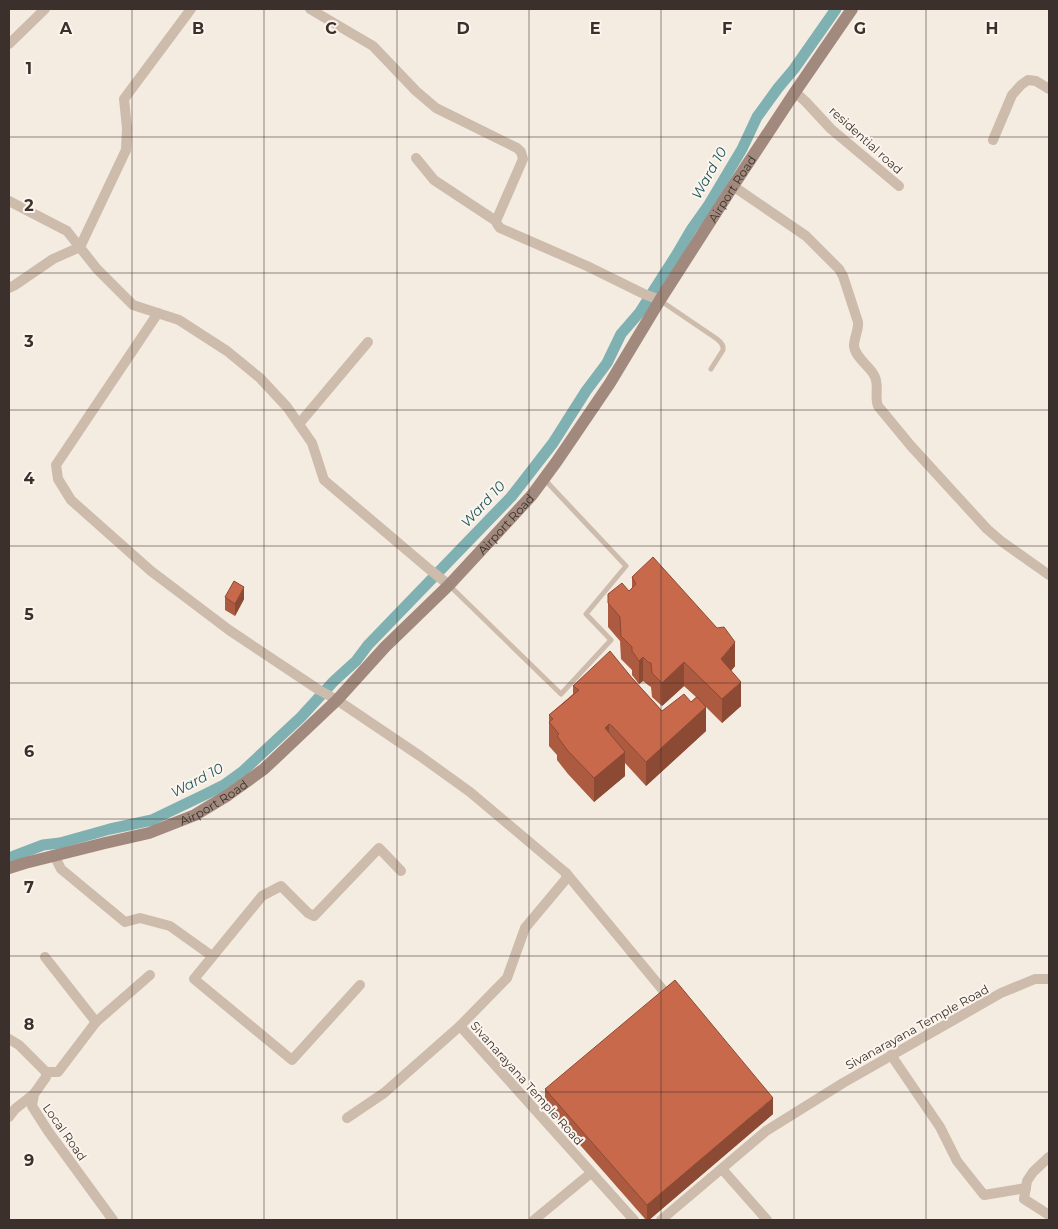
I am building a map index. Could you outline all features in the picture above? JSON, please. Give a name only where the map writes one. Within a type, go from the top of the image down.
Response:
[{"type":"main road","name":"Airport Road","points":[[9,868],[54,855],[149,833],[195,815],[228,795],[264,769],[385,647],[532,495],[544,479],[610,383],[660,300],[733,186],[852,9]]},
{"type":"street","points":[[9,44],[45,9]]},
{"type":"street","points":[[9,288],[53,259],[80,247],[126,150],[127,128],[124,99],[191,9]]},
{"type":"street","points":[[310,9],[373,46],[416,91],[436,108],[517,148],[521,152],[524,159],[496,221]]},
{"type":"street","points":[[993,140],[1012,94],[1021,85],[1028,80],[1036,80],[1049,89]]},
{"type":"street","name":"residential road","points":[[795,92],[831,129],[899,186]]},
{"type":"street","points":[[416,158],[434,180],[496,221],[500,228],[660,300]]},
{"type":"street","points":[[733,186],[806,236],[839,269],[858,322],[854,347],[875,376],[878,406],[911,446],[987,529],[1049,575]]},
{"type":"street","points":[[9,201],[67,231],[97,269],[133,305],[179,320],[227,352],[260,378],[287,407],[312,443],[324,480],[447,583]]},
{"type":"street","points":[[158,313],[56,465],[58,479],[71,500],[151,571],[229,630],[334,698],[470,792],[566,873],[667,995]]},
{"type":"street","points":[[299,424],[368,342]]},
{"type":"street","points":[[360,985],[292,1060],[194,979],[262,896],[281,886],[308,913],[314,916],[379,848],[401,871]]},
{"type":"street","points":[[54,855],[61,869],[125,922],[140,918],[170,926],[212,956]]},
{"type":"street","name":"Sivanarayana Temple Road","points":[[566,873],[566,879],[525,928],[507,978],[460,1026],[634,1220]]},
{"type":"street","points":[[45,957],[96,1022]]},
{"type":"street","points":[[9,1039],[19,1045],[46,1072],[58,1072],[96,1022],[150,975]]},
{"type":"street","name":"Sivanarayana Temple Road","points":[[660,1220],[766,1131],[843,1083],[1001,993],[1035,979],[1049,979]]},
{"type":"street","points":[[347,1118],[384,1093],[460,1026]]},
{"type":"street","points":[[891,1055],[940,1127],[957,1161],[984,1195],[1026,1188]]},
{"type":"street","name":"Local Road","points":[[46,1072],[46,1077],[34,1094],[32,1106],[112,1220]]},
{"type":"street","points":[[11,1111],[34,1094]]},
{"type":"street","points":[[1049,1157],[1033,1172],[1027,1181],[1024,1199],[1049,1215]]},
{"type":"street","points":[[722,1168],[767,1220]]},
{"type":"street","points":[[534,1220],[591,1173]]},
{"type":"lane","points":[[660,300],[718,339],[722,344],[723,350],[711,370]]},
{"type":"lane","points":[[447,583],[561,694],[611,640],[586,614],[626,566],[544,479]]},
{"type":"building","points":[[653,557],[717,628],[724,627],[735,642],[721,659],[741,682],[722,699],[684,662],[662,683],[652,673],[651,663],[643,657],[639,661],[632,651],[632,647],[621,636],[620,617],[608,603],[608,594],[622,583],[629,591],[636,584],[632,577]]},
{"type":"building","points":[[234,581],[244,587],[235,604],[225,597]]},
{"type":"building","points":[[610,651],[662,711],[684,694],[691,702],[697,697],[706,707],[646,762],[609,724],[605,728],[625,752],[594,778],[568,751],[557,736],[559,734],[549,722],[553,719],[549,715],[579,690],[573,686]]},
{"type":"building","points":[[675,980],[773,1098],[647,1205],[545,1089]]},
{"type":"waterway","name":"Ward 10","points":[[9,858],[43,845],[60,843],[152,820],[224,785],[242,772],[301,717],[334,681],[356,661],[368,645],[511,497],[553,443],[586,391],[607,363],[621,334],[640,312],[708,206],[742,149],[757,117],[794,69],[836,9]]}]
